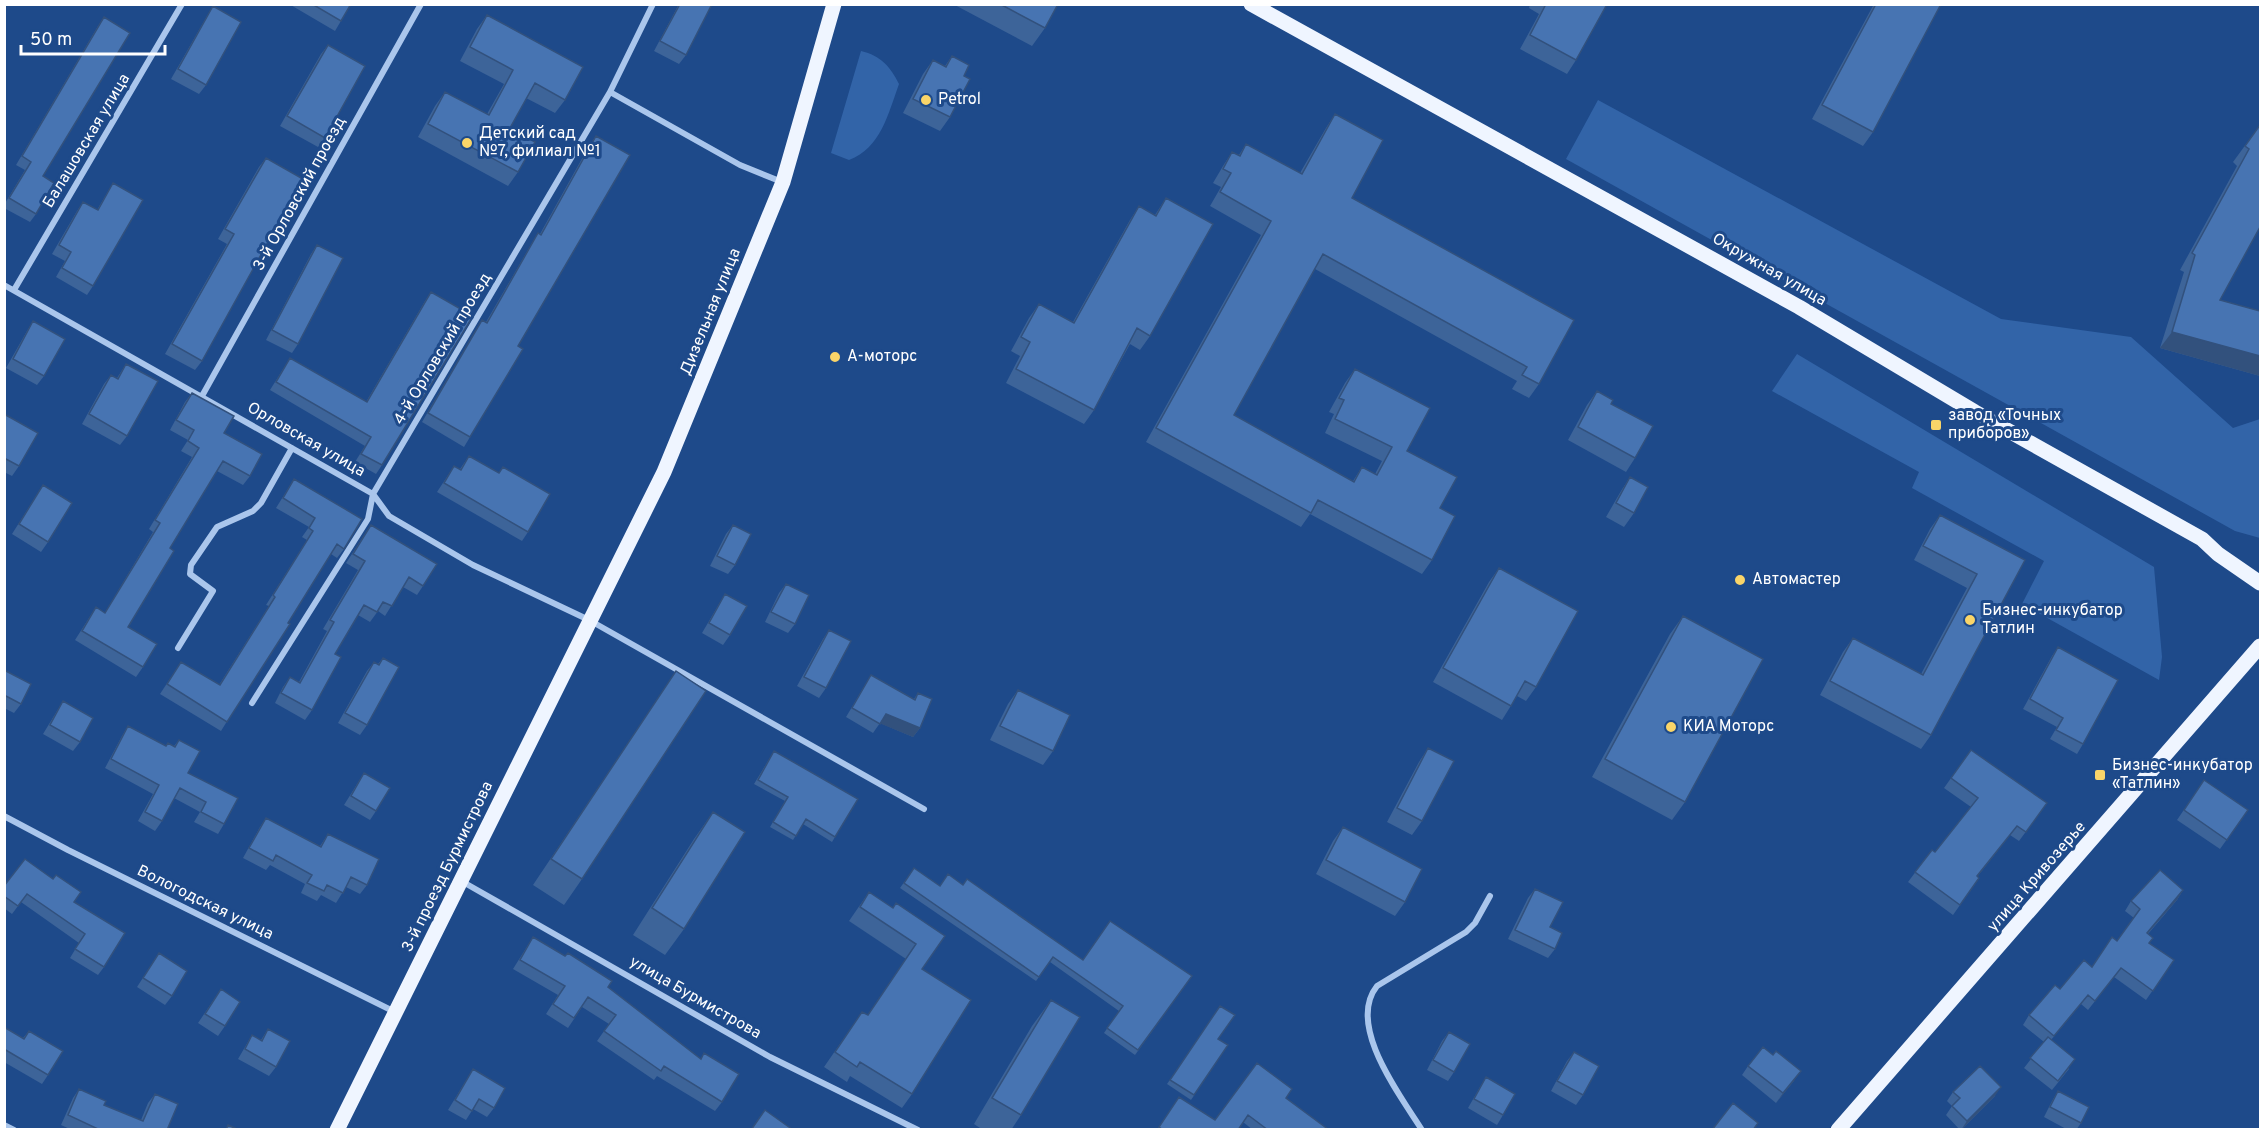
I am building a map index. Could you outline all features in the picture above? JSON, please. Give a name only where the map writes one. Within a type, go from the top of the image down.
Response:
[{"type":"main road","name":"Дизельная улица","points":[[589,620],[664,472],[783,182],[834,4]]},
{"type":"main road","name":"Окружная улица","points":[[1251,4],[1799,307],[1975,412],[2202,539],[2218,554],[2260,583]]},
{"type":"main road","name":"3-й проезд Бурмистрова","points":[[337,1130],[462,882],[589,620]]},
{"type":"main road","name":"улица Кривозерье","points":[[1838,1130],[2260,646]]},
{"type":"street","name":"Балашовская улица","points":[[14,290],[182,4]]},
{"type":"street","name":"3-й Орловский проезд","points":[[202,396],[421,4]]},
{"type":"street","name":"4-й Орловский проезд","points":[[252,703],[368,519],[373,494],[610,92],[654,4]]},
{"type":"street","points":[[610,92],[740,165],[783,182]]},
{"type":"street","name":"Орловская улица","points":[[4,285],[97,340],[202,396],[373,494],[389,516],[473,564],[589,620]]},
{"type":"street","points":[[178,648],[213,591],[193,578],[190,574],[191,565],[218,527],[253,511],[261,503],[292,448]]},
{"type":"street","points":[[589,620],[924,809]]},
{"type":"street","name":"Вологодская улица","points":[[4,816],[396,1012]]},
{"type":"street","name":"улица Бурмистрова","points":[[462,882],[770,1057],[918,1130]]},
{"type":"street","points":[[1422,1130],[1381,1063],[1368,1018],[1370,995],[1377,986],[1466,932],[1475,923],[1490,896]]},
{"type":"street","points":[[4,1125],[14,1130]]},
{"type":"shaded area","points":[[861,51],[884,63],[899,84],[887,118],[876,139],[860,155],[849,160],[831,153]]},
{"type":"shaded area","points":[[1598,100],[2001,319],[2131,337],[2233,428],[2260,419],[2260,538],[2235,531],[1566,159]]},
{"type":"shaded area","points":[[1797,354],[2154,567],[2162,657],[2159,680],[2022,604],[2044,561],[1912,488],[1919,472],[1772,391]]},
{"type":"building","points":[[312,4],[351,4],[341,21]]},
{"type":"building","points":[[680,4],[712,4],[686,55],[660,41]]},
{"type":"building","points":[[1000,4],[1058,4],[1045,28]]},
{"type":"building","points":[[1546,4],[1603,4],[1606,6],[1576,60],[1530,35]]},
{"type":"building","points":[[1876,4],[1941,4],[1873,132],[1822,105]]},
{"type":"building","points":[[213,6],[241,22],[206,85],[178,69]]},
{"type":"building","points":[[487,15],[583,67],[565,100],[535,83],[510,128],[535,142],[518,172],[428,124],[445,92],[489,115],[513,70],[470,47]]},
{"type":"building","points":[[104,17],[130,33],[43,176],[54,183],[36,214],[9,198],[31,162],[22,156]]},
{"type":"building","points":[[328,45],[365,66],[325,138],[287,116]]},
{"type":"building","points":[[952,56],[969,65],[964,76],[970,79],[950,117],[913,99],[933,60],[946,67]]},
{"type":"building","points":[[1335,114],[1383,140],[1352,198],[1574,320],[1539,384],[1522,375],[1527,367],[1323,254],[1234,415],[1354,482],[1362,467],[1377,475],[1392,447],[1335,419],[1344,400],[1339,398],[1355,369],[1430,408],[1407,451],[1457,477],[1440,508],[1455,516],[1432,560],[1318,500],[1311,513],[1156,428],[1271,221],[1220,192],[1231,173],[1223,169],[1232,152],[1240,156],[1246,144],[1302,174]]},
{"type":"building","points":[[2260,125],[2260,227],[2220,300],[2260,311],[2260,356],[2172,332],[2195,255],[2192,253],[2249,149],[2245,146]]},
{"type":"building","points":[[596,136],[630,155],[518,346],[523,349],[470,437],[428,413],[482,320],[487,323],[538,233],[541,235]]},
{"type":"building","points":[[266,158],[303,179],[202,361],[172,344],[234,234],[225,229]]},
{"type":"building","points":[[113,183],[143,200],[93,286],[62,268],[71,252],[59,245],[83,202],[98,210]]},
{"type":"building","points":[[1166,198],[1213,224],[1150,336],[1137,328],[1094,410],[1016,369],[1030,342],[1021,337],[1039,304],[1074,323],[1139,206],[1156,216]]},
{"type":"building","points":[[317,245],[343,258],[298,344],[272,330]]},
{"type":"building","points":[[431,292],[473,316],[382,465],[361,454],[371,437],[276,382],[290,358],[367,402]]},
{"type":"building","points":[[33,321],[65,339],[44,376],[13,359]]},
{"type":"building","points":[[126,364],[158,381],[127,436],[89,414],[111,375],[118,379]]},
{"type":"building","points":[[1597,391],[1613,400],[1611,404],[1653,426],[1635,458],[1578,427]]},
{"type":"building","points":[[192,393],[234,416],[224,433],[262,454],[250,476],[223,461],[170,548],[174,551],[128,627],[157,644],[143,667],[82,631],[96,607],[105,613],[160,523],[155,520],[199,448],[188,441],[194,430],[176,420]]},
{"type":"building","points":[[4,414],[38,433],[19,466],[4,458]]},
{"type":"building","points":[[469,456],[499,473],[503,467],[550,494],[528,532],[444,483],[454,466],[461,470]]},
{"type":"building","points":[[1630,477],[1648,487],[1634,513],[1616,503]]},
{"type":"building","points":[[294,479],[362,519],[344,549],[337,544],[288,623],[290,624],[227,722],[167,684],[181,662],[220,685],[275,597],[273,595],[313,531],[309,528],[315,518],[283,498]]},
{"type":"building","points":[[43,485],[72,503],[48,542],[19,524]]},
{"type":"building","name":"Бизнес-инкубатор Татлин","points":[[1940,515],[2025,560],[1931,735],[1830,681],[1853,638],[1923,675],[1977,574],[1923,546]]},
{"type":"building","points":[[371,525],[437,564],[423,586],[409,577],[392,606],[383,602],[377,612],[364,605],[335,654],[341,657],[312,710],[281,693],[290,677],[300,683],[334,622],[330,620],[365,561],[353,554]]},
{"type":"building","points":[[733,525],[751,534],[735,565],[717,556]]},
{"type":"building","points":[[1499,568],[1578,611],[1536,687],[1525,681],[1511,706],[1443,668]]},
{"type":"building","points":[[786,584],[809,595],[795,624],[771,612]]},
{"type":"building","points":[[725,594],[747,606],[730,635],[709,623]]},
{"type":"building","name":"КИА Моторс","points":[[1683,616],[1763,659],[1685,802],[1605,759]]},
{"type":"building","points":[[829,630],[851,641],[826,688],[804,677]]},
{"type":"building","points":[[2058,647],[2118,680],[2083,744],[2056,730],[2063,718],[2030,699]]},
{"type":"building","points":[[383,658],[399,667],[367,725],[345,713],[374,662],[379,665]]},
{"type":"building","points":[[4,670],[31,684],[21,704],[4,695]]},
{"type":"building","points":[[676,671],[706,691],[582,879],[551,859]]},
{"type":"building","points":[[871,675],[915,700],[918,693],[932,699],[920,728],[886,714],[880,724],[852,708]]},
{"type":"building","points":[[1018,690],[1070,715],[1053,751],[1000,726]]},
{"type":"building","points":[[63,701],[93,718],[80,742],[50,725]]},
{"type":"building","points":[[128,726],[166,746],[168,743],[175,747],[179,740],[200,751],[188,773],[238,798],[224,824],[201,812],[206,802],[180,788],[162,821],[145,812],[159,785],[111,759]]},
{"type":"building","points":[[1428,748],[1454,761],[1422,821],[1397,808]]},
{"type":"building","points":[[1971,750],[2047,803],[2026,832],[2017,826],[1977,876],[1979,878],[1960,905],[1915,872],[1932,850],[1935,852],[1978,798],[1951,778]]},
{"type":"building","points":[[774,751],[858,799],[835,837],[806,819],[796,836],[773,822],[788,797],[758,780]]},
{"type":"building","points":[[364,773],[390,788],[376,811],[351,796]]},
{"type":"building","points":[[2204,780],[2248,810],[2227,840],[2184,810]]},
{"type":"building","points":[[713,812],[745,832],[684,929],[652,908]]},
{"type":"building","points":[[266,818],[321,847],[328,834],[379,859],[367,885],[351,877],[343,893],[327,885],[324,891],[307,883],[312,875],[276,855],[273,861],[249,848]]},
{"type":"building","points":[[1343,827],[1422,869],[1405,902],[1326,860]]},
{"type":"building","points":[[25,859],[53,879],[56,875],[81,892],[74,902],[125,933],[104,967],[75,949],[85,934],[27,894],[18,906],[4,896],[4,886]]},
{"type":"building","points":[[914,868],[940,886],[948,874],[963,885],[967,879],[1083,960],[1110,921],[1192,976],[1138,1050],[1107,1028],[1123,1006],[1053,957],[1039,977],[904,883]]},
{"type":"building","points":[[2160,870],[2183,890],[2147,933],[2153,938],[2149,943],[2174,960],[2153,991],[2121,968],[2095,1001],[2088,995],[2054,1036],[2029,1015],[2055,985],[2060,989],[2084,960],[2092,967],[2112,937],[2117,941],[2140,909],[2131,901]]},
{"type":"building","points":[[1535,889],[1563,902],[1550,927],[1562,933],[1555,949],[1515,930]]},
{"type":"building","points":[[869,892],[893,908],[896,903],[945,936],[922,969],[971,1000],[912,1094],[860,1062],[857,1067],[835,1052],[862,1012],[868,1015],[916,944],[860,907]]},
{"type":"building","points":[[533,937],[565,956],[568,953],[612,981],[608,987],[701,1059],[704,1053],[739,1074],[722,1102],[664,1066],[661,1071],[604,1031],[616,1015],[588,997],[574,1018],[553,1004],[565,986],[520,960]]},
{"type":"building","points":[[159,953],[187,971],[172,996],[143,978]]},
{"type":"building","points":[[221,989],[240,1002],[225,1026],[205,1014]]},
{"type":"building","points":[[1051,1000],[1080,1017],[1021,1115],[992,1098]]},
{"type":"building","points":[[1220,1006],[1235,1015],[1218,1039],[1228,1045],[1194,1095],[1170,1080]]},
{"type":"building","points":[[4,1027],[24,1039],[29,1031],[63,1051],[48,1075],[4,1049]]},
{"type":"building","points":[[268,1029],[290,1041],[276,1067],[245,1049],[252,1035],[262,1041]]},
{"type":"building","points":[[1449,1032],[1470,1044],[1454,1072],[1433,1060]]},
{"type":"building","points":[[2048,1037],[2075,1059],[2058,1081],[2030,1058]]},
{"type":"building","points":[[1763,1047],[1773,1055],[1776,1051],[1801,1071],[1783,1093],[1748,1066]]},
{"type":"building","points":[[1574,1052],[1599,1066],[1583,1095],[1557,1081]]},
{"type":"building","points":[[1257,1063],[1292,1089],[1286,1098],[1329,1130],[1268,1130],[1248,1115],[1238,1130],[1163,1130],[1159,1127],[1179,1097],[1215,1120]]},
{"type":"building","points":[[1980,1066],[2001,1087],[1967,1121],[1952,1106],[1960,1098],[1953,1092]]},
{"type":"building","points":[[473,1069],[505,1088],[494,1108],[479,1099],[472,1111],[455,1100]]},
{"type":"building","points":[[1486,1077],[1515,1094],[1503,1115],[1474,1099]]},
{"type":"building","points":[[79,1089],[106,1101],[104,1105],[143,1121],[155,1094],[178,1104],[167,1130],[100,1130],[68,1115]]},
{"type":"building","points":[[2058,1091],[2089,1107],[2081,1123],[2050,1107]]},
{"type":"building","points":[[1733,1103],[1758,1123],[1753,1130],[1712,1130]]},
{"type":"building","points":[[765,1110],[793,1130],[751,1130]]},
{"type":"building","points":[[228,1125],[239,1130],[226,1130]]},
{"type":"place","name":"Petrol","points":[[926,100]]},
{"type":"place","name":"Детский сад №7, филиал №1","points":[[467,143]]},
{"type":"place","name":"А-моторс","points":[[835,357]]},
{"type":"place","name":"завод «Точных приборов»","points":[[1936,425]]},
{"type":"place","name":"Автомастер","points":[[1740,580]]},
{"type":"place","name":"Бизнес-инкубатор Татлин","points":[[1970,620]]},
{"type":"place","name":"КИА Моторс","points":[[1671,727]]},
{"type":"place","name":"Бизнес-инкубатор «Татлин»","points":[[2100,775]]}]
